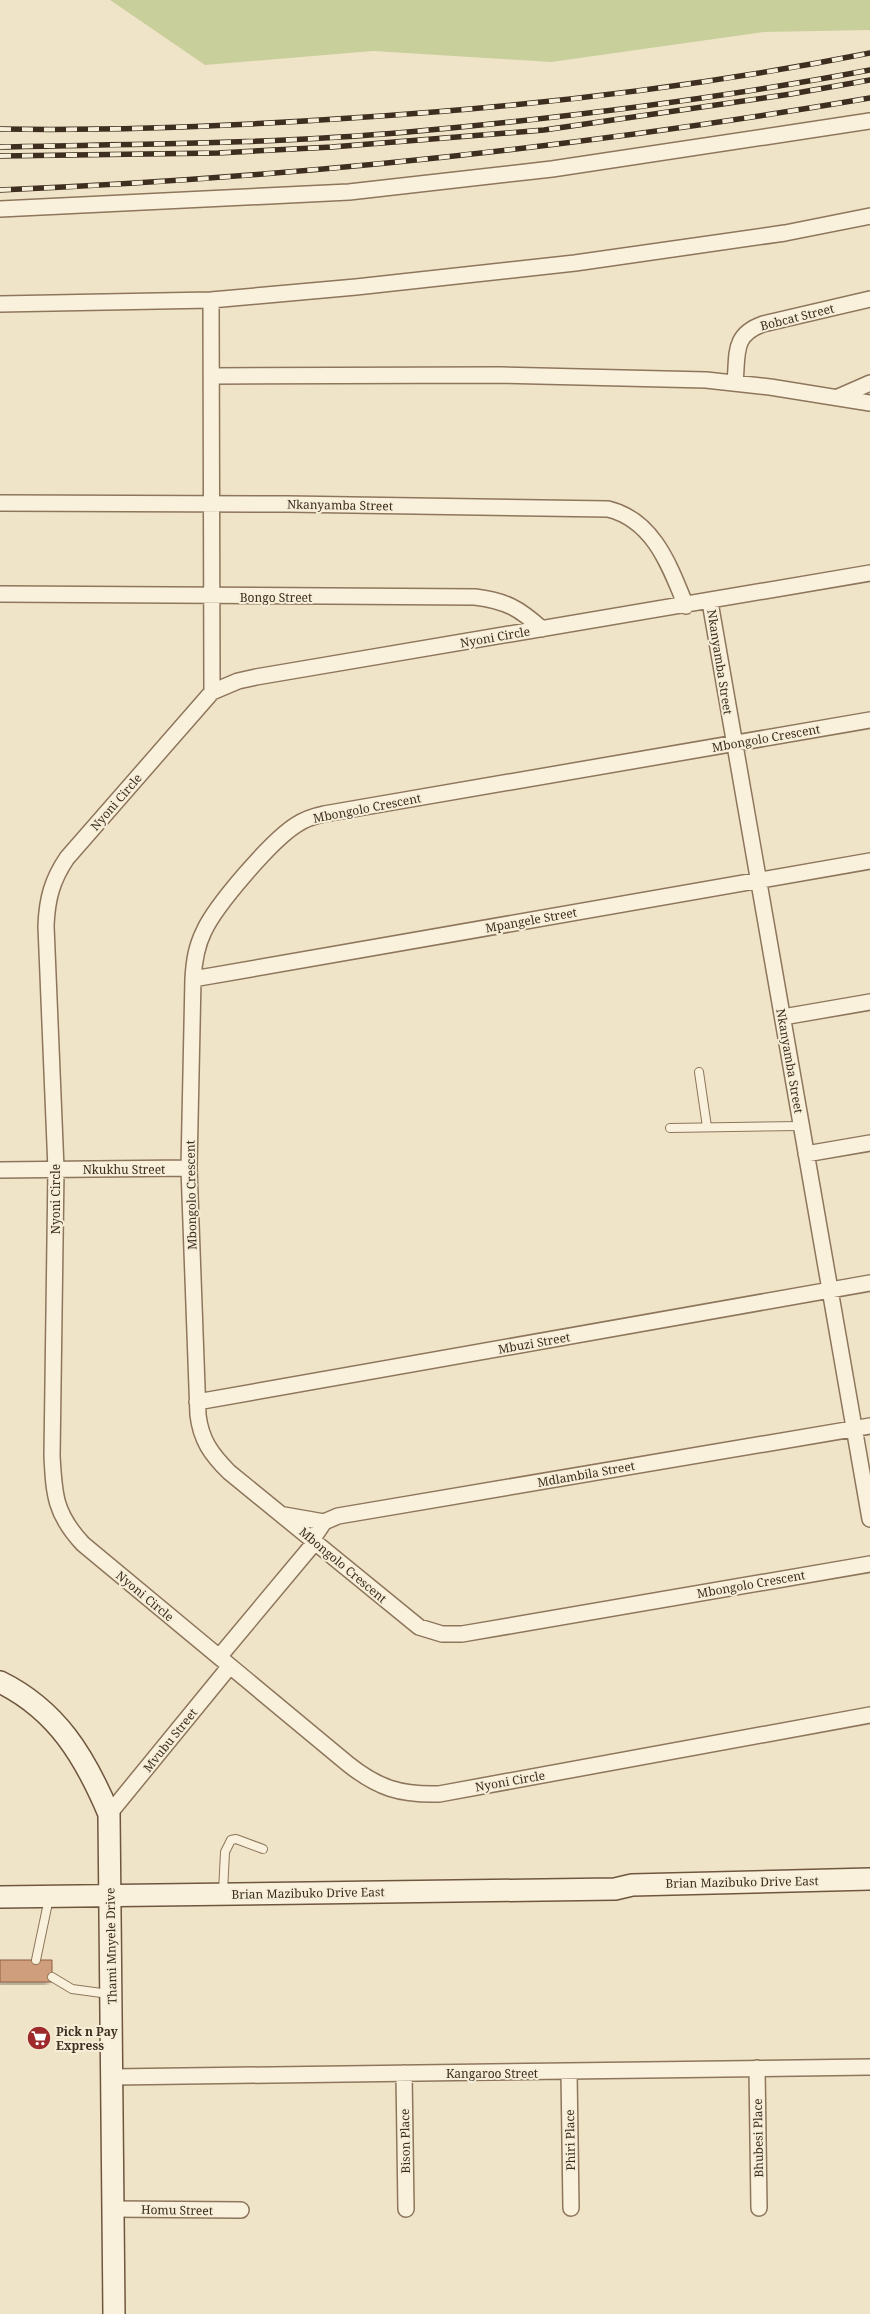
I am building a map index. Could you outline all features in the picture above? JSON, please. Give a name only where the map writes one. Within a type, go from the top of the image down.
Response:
[{"type":"street","points":[[0,209],[349,192],[552,169],[870,121]]},
{"type":"street","points":[[0,304],[211,300],[575,264],[785,233],[870,216]]},
{"type":"street","points":[[211,300],[213,376],[212,692]]},
{"type":"street","name":"Bobcat Street","points":[[735,382],[740,342],[744,333],[752,328],[870,300]]},
{"type":"street","points":[[213,376],[573,376],[735,382],[870,403]]},
{"type":"street","points":[[838,397],[870,383]]},
{"type":"street","name":"Nkanyamba Street","points":[[0,503],[288,504],[608,509],[635,520],[648,532],[669,568],[686,606]]},
{"type":"street","name":"Nyoni Circle","points":[[870,573],[710,602],[256,677],[224,686],[212,692],[67,858],[51,885],[48,896],[46,926],[56,1170],[53,1490],[57,1506],[69,1529],[82,1544],[364,1777],[385,1788],[411,1793],[439,1794],[870,1715]]},
{"type":"street","name":"Bongo Street","points":[[0,594],[475,597],[510,604],[523,612],[542,630]]},
{"type":"street","name":"Nkanyamba Street","points":[[710,602],[870,1519]]},
{"type":"street","name":"Mbongolo Crescent","points":[[870,720],[334,812],[303,821],[284,835],[252,868],[211,918],[196,953],[193,979],[189,1168],[198,1402],[200,1428],[209,1450],[229,1472],[409,1619],[430,1632],[462,1634],[870,1564]]},
{"type":"street","name":"Mpangele Street","points":[[193,979],[870,861]]},
{"type":"street","points":[[783,1017],[870,1002]]},
{"type":"street","points":[[806,1154],[870,1143]]},
{"type":"street","name":"Nkukhu Street","points":[[0,1170],[189,1168]]},
{"type":"street","name":"Mbuzi Street","points":[[198,1402],[870,1283]]},
{"type":"street","name":"Mdlambila Street","points":[[324,1522],[347,1514],[870,1426]]},
{"type":"street","points":[[284,1516],[324,1522],[314,1541]]},
{"type":"street","name":"Mvubu Street","points":[[109,1814],[314,1541]]},
{"type":"street","name":"Thami Mnyele Drive","points":[[0,1682],[43,1710],[65,1734],[84,1761],[109,1814],[114,2314]]},
{"type":"street","name":"Brian Mazibuko Drive East","points":[[0,1897],[615,1889],[632,1885],[870,1879]]},
{"type":"street","name":"Brian Mazibuko Drive East","points":[[615,1889],[631,1893],[870,1894]]},
{"type":"street","name":"Kangaroo Street","points":[[113,2077],[870,2067]]},
{"type":"street","name":"Bhubesi Place","points":[[757,2068],[759,2208]]},
{"type":"street","name":"Phiri Place","points":[[569,2072],[571,2208]]},
{"type":"street","name":"Bison Place","points":[[404,2073],[406,2210]]},
{"type":"street","name":"Homu Street","points":[[113,2209],[241,2210]]},
{"type":"lane","points":[[699,1072],[707,1127]]},
{"type":"lane","points":[[670,1128],[801,1126]]},
{"type":"lane","points":[[223,1894],[225,1852],[230,1840],[236,1839],[263,1849]]},
{"type":"lane","points":[[36,1960],[49,1896]]},
{"type":"lane","points":[[52,1978],[72,1989],[111,1994]]},
{"type":"green space","points":[[110,0],[870,0],[870,30],[764,32],[551,62],[373,51],[205,65]]},
{"type":"building","points":[[0,1960],[52,1960],[52,1982],[0,1982]]},
{"type":"railway","points":[[0,129],[132,129],[220,126],[481,108],[677,86],[870,53]]},
{"type":"railway","points":[[0,147],[255,141],[408,132],[640,107],[870,70]]},
{"type":"railway","points":[[0,156],[218,153],[332,147],[544,130],[791,94],[870,80]]},
{"type":"railway","points":[[0,190],[219,177],[437,158],[654,131],[870,98]]},
{"type":"place","name":"Pick n Pay Express","points":[[39,2038]]}]
